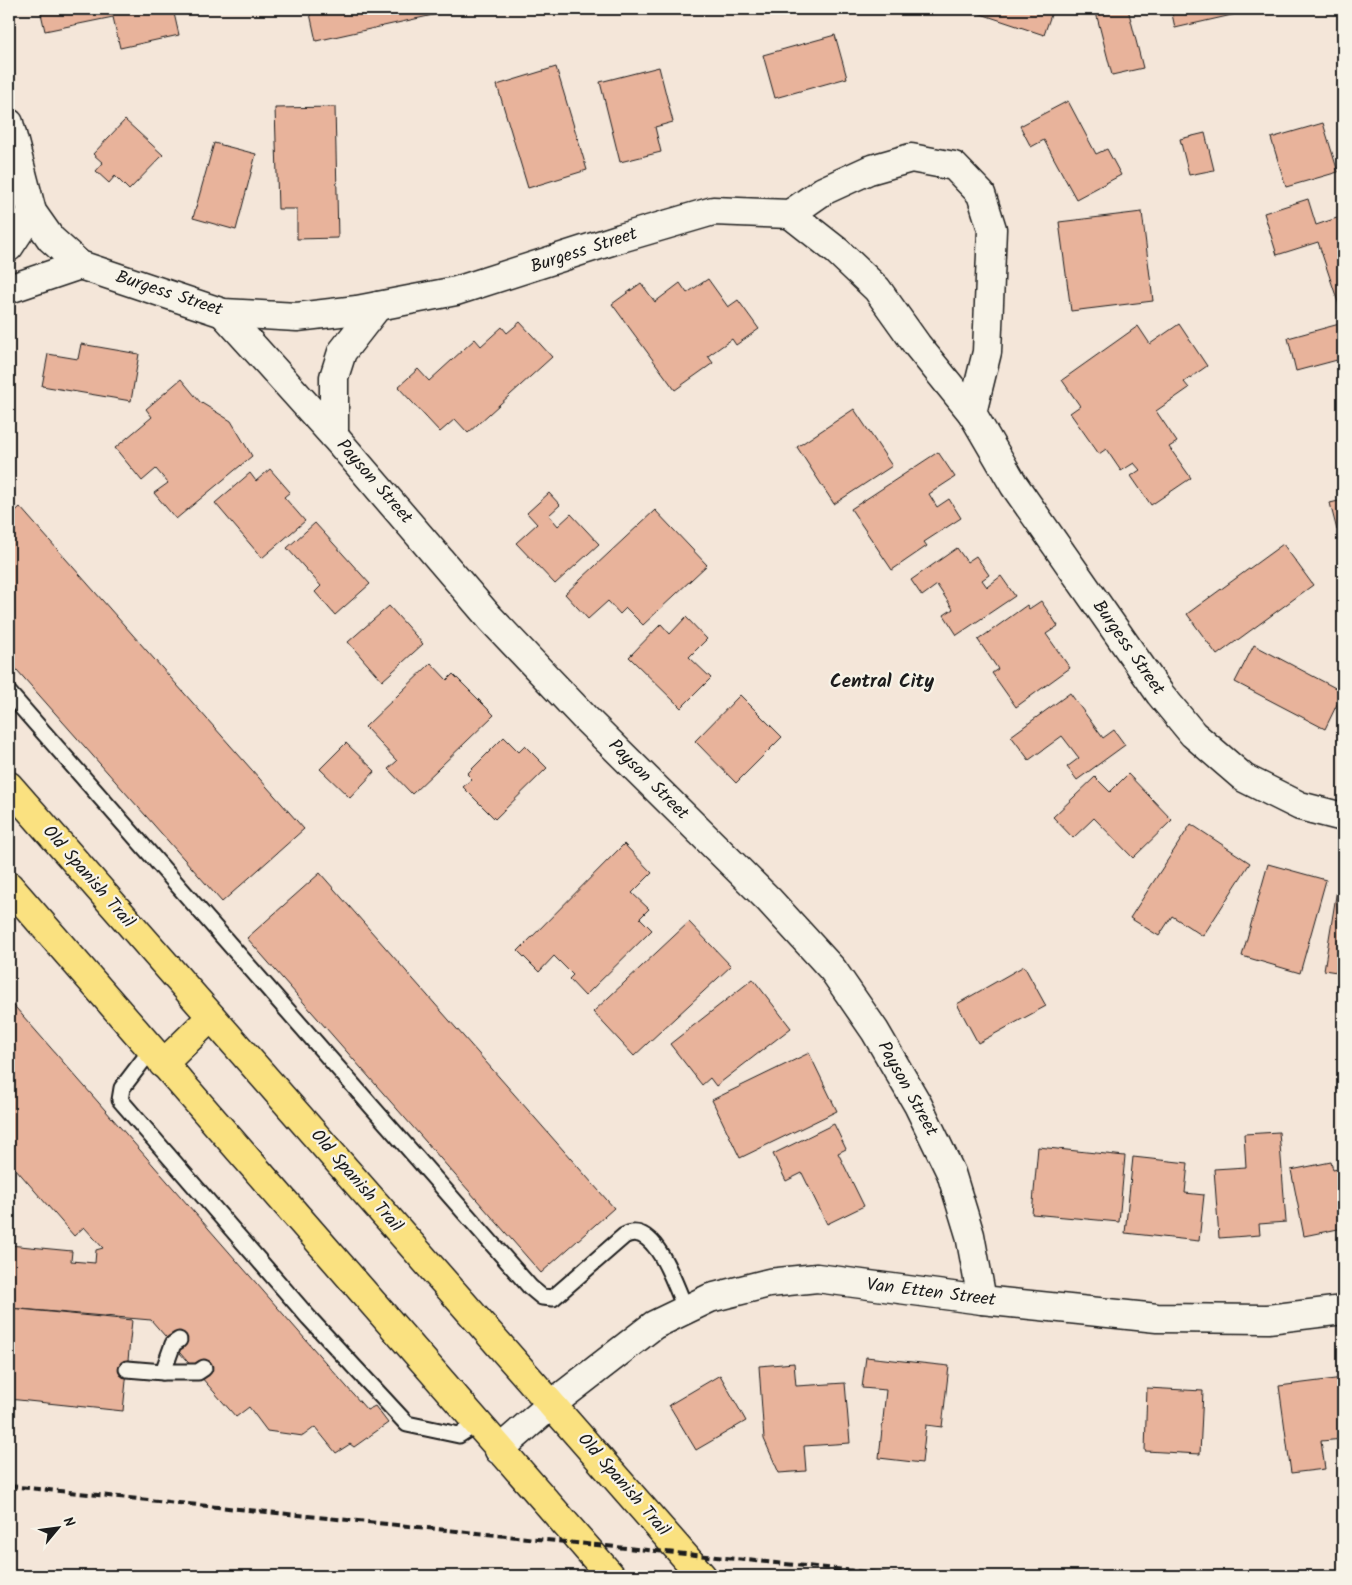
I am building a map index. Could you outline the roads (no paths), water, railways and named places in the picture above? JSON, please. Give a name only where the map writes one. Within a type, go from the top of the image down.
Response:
[{"type":"main road","name":"Old Spanish Trail","points":[[9,786],[702,1576]]},
{"type":"main road","points":[[9,886],[610,1576]]},
{"type":"main road","points":[[158,1057],[211,1017]]},
{"type":"street","name":"Burgess Street","points":[[9,123],[32,212],[51,239],[80,265],[224,313],[297,317],[378,306],[456,291],[621,238],[713,211],[790,214],[837,251],[878,289],[917,345],[972,412],[1014,485],[1160,694],[1193,734],[1244,778],[1300,806],[1343,818]]},
{"type":"street","points":[[790,214],[823,191],[869,170],[911,158],[954,166],[981,194],[992,230],[987,352],[972,412]]},
{"type":"street","points":[[9,247],[32,212]]},
{"type":"street","points":[[9,289],[80,265]]},
{"type":"street","points":[[334,436],[334,377],[342,352],[378,306]]},
{"type":"street","name":"Payson Street","points":[[224,313],[334,436],[490,618],[584,717],[769,900],[833,970],[875,1031],[918,1106],[951,1173],[970,1235],[982,1300]]},
{"type":"street","name":"Van Etten Street","points":[[499,1450],[552,1404],[654,1325],[710,1298],[769,1283],[817,1278],[982,1300],[1157,1318],[1268,1319],[1343,1310]]},
{"type":"lane","points":[[9,693],[530,1287],[542,1297],[553,1298],[624,1236],[632,1232],[641,1233],[655,1243],[686,1310]]},
{"type":"lane","points":[[158,1057],[122,1088],[120,1100],[262,1269],[407,1424],[459,1435],[476,1424]]},
{"type":"lane","points":[[163,1372],[173,1344],[179,1340]]},
{"type":"lane","points":[[127,1369],[198,1372],[204,1368]]},
{"type":"railway","points":[[9,1486],[905,1576]]},
{"type":"district","name":"Central City","points":[[882,682]]}]
